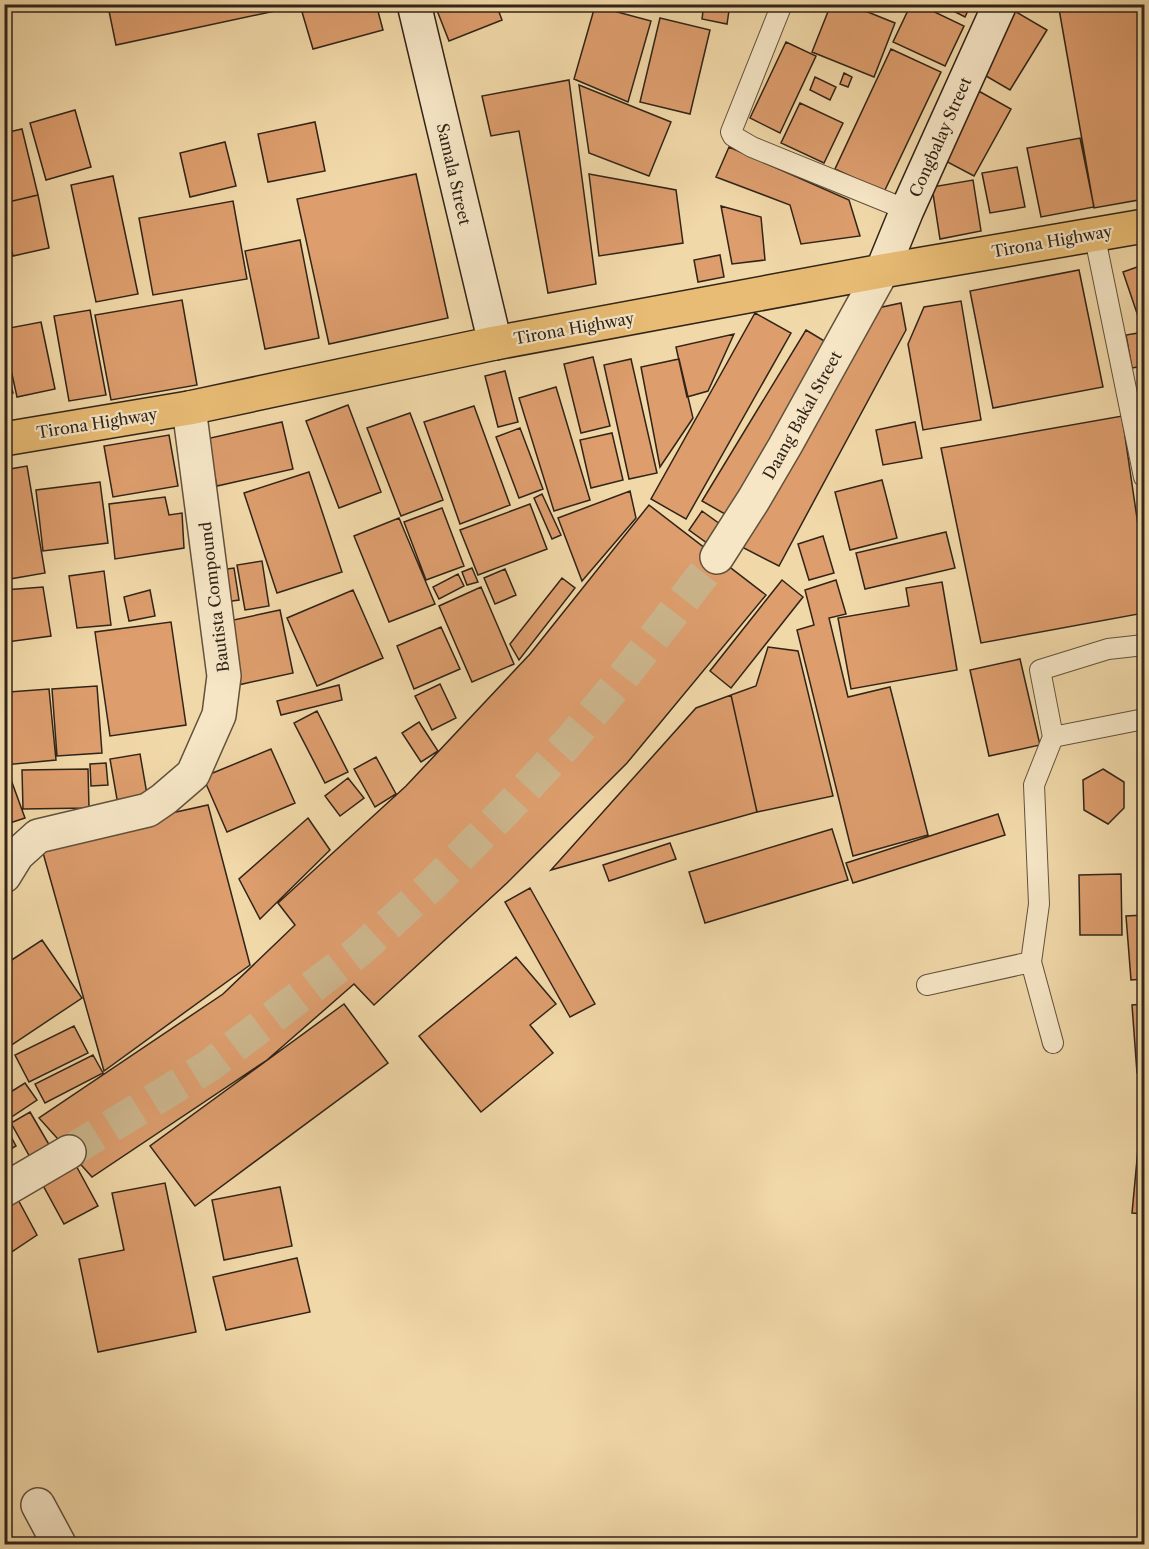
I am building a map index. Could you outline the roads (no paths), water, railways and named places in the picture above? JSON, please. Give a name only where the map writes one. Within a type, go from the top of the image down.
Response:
[{"type":"main road","name":"Tirona Highway","points":[[4,439],[189,408],[495,343],[882,271],[1144,226]]},
{"type":"street","name":"Samala Street","points":[[414,4],[495,343]]},
{"type":"street","name":"Congbalay Street","points":[[882,271],[1000,4]]},
{"type":"street","name":"Daang Bakal Street","points":[[717,557],[785,446],[882,271]]},
{"type":"street","name":"Bautista Compound","points":[[4,876],[16,855],[38,836],[148,810],[164,800],[193,774],[219,715],[224,676],[189,408]]},
{"type":"street","points":[[14,1185],[69,1152]]},
{"type":"street","points":[[38,1505],[59,1545]]},
{"type":"lane","points":[[782,4],[731,132],[733,136],[752,147],[907,210]]},
{"type":"lane","points":[[1094,233],[1144,477]]},
{"type":"lane","points":[[1053,1043],[1031,962],[1039,904],[1034,785],[1053,737],[1040,670],[1108,649],[1144,645]]},
{"type":"lane","points":[[1053,737],[1144,719]]},
{"type":"lane","points":[[927,986],[1031,962]]},
{"type":"tunnel","points":[[69,1152],[209,1066],[359,951],[433,884],[567,744],[717,557]]}]
